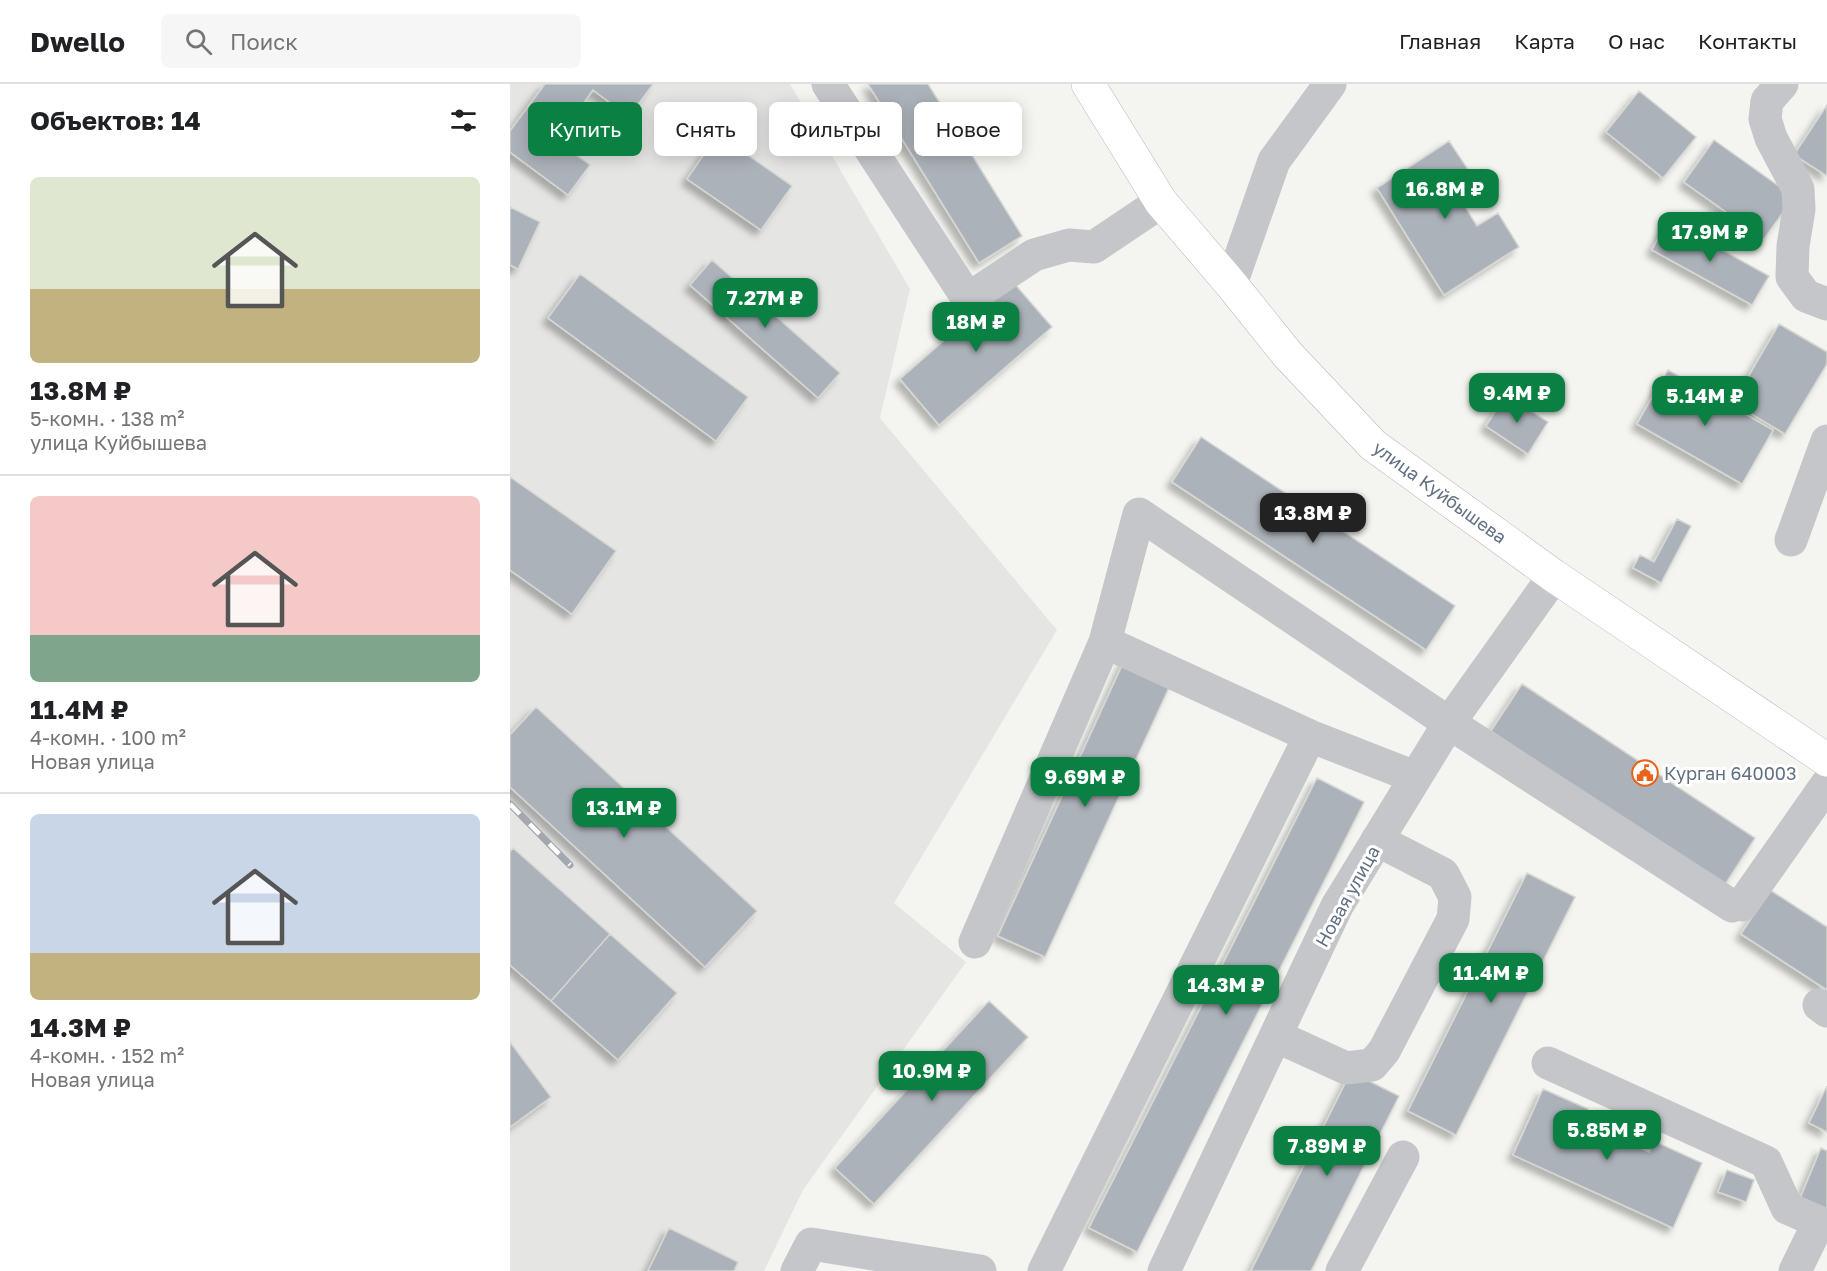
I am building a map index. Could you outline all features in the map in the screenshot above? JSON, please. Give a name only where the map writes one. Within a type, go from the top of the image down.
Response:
[{"type":"main road","name":"улица Куйбышева","points":[[1088,84],[1161,202],[1288,355],[1373,445],[1554,576],[1825,759]]},
{"type":"street","points":[[828,84],[968,299],[1034,255],[1069,245],[1094,247],[1161,202]]},
{"type":"street","points":[[1231,284],[1274,161],[1330,84]]},
{"type":"street","points":[[1782,84],[1767,101],[1766,119],[1771,138],[1798,189],[1799,208],[1793,246],[1792,277],[1806,296],[1827,304]]},
{"type":"street","points":[[1791,540],[1827,441]]},
{"type":"street","points":[[975,942],[1105,642],[1139,514],[1449,723],[1737,905],[1825,759]]},
{"type":"street","name":"Новая улица","points":[[1164,1271],[1337,906],[1449,723],[1554,576]]},
{"type":"street","points":[[1105,642],[1310,736],[1415,777]]},
{"type":"street","points":[[1044,1271],[1310,736]]},
{"type":"street","points":[[1276,1036],[1346,1068],[1372,1065],[1384,1051],[1453,919],[1455,897],[1443,874],[1377,840]]},
{"type":"street","points":[[1548,1063],[1766,1162],[1787,1208],[1823,1223],[1794,1271]]},
{"type":"street","points":[[1344,1270],[1403,1157]]},
{"type":"street","points":[[797,1271],[811,1244],[980,1271]]},
{"type":"shaded area","points":[[510,84],[790,84],[801,102],[769,102],[769,156],[832,156],[910,289],[880,418],[1057,630],[894,903],[966,962],[803,1190],[764,1271],[510,1271]]},
{"type":"building","points":[[545,84],[653,84],[640,102],[609,102],[593,90],[584,102],[532,102]]},
{"type":"building","points":[[868,84],[928,84],[939,102],[914,102],[914,156],[973,156],[1022,236],[979,263],[902,139],[902,102],[879,102]]},
{"type":"building","points":[[1639,91],[1696,137],[1663,178],[1606,132]]},
{"type":"building","points":[[1827,105],[1827,176],[1794,155]]},
{"type":"building","points":[[528,107],[528,156],[578,156],[590,165],[568,195],[510,152],[510,131]]},
{"type":"building","points":[[1714,140],[1794,197],[1764,239],[1684,182]]},
{"type":"building","points":[[1449,141],[1469,171],[1450,183],[1477,226],[1498,213],[1519,247],[1444,295],[1377,188]]},
{"type":"building","points":[[703,156],[749,156],[792,186],[761,230],[687,179]]},
{"type":"building","points":[[510,207],[540,222],[518,269],[510,265]]},
{"type":"building","points":[[1668,220],[1769,276],[1752,305],[1652,250]]},
{"type":"building","points":[[712,260],[840,373],[818,398],[690,285]]},
{"type":"building","points":[[580,274],[748,397],[716,441],[548,318]]},
{"type":"building","points":[[1012,281],[1052,327],[939,425],[900,379]]},
{"type":"building","points":[[1779,324],[1827,352],[1827,364],[1785,434],[1733,403]]},
{"type":"building","points":[[1668,370],[1773,430],[1742,484],[1637,424]]},
{"type":"building","points":[[1506,395],[1548,422],[1528,454],[1486,426]]},
{"type":"building","points":[[1201,437],[1455,606],[1426,650],[1172,482]]},
{"type":"building","points":[[510,477],[616,551],[572,614],[510,570]]},
{"type":"building","points":[[1677,519],[1691,526],[1661,583],[1633,568],[1640,555],[1654,562]]},
{"type":"building","points":[[1125,659],[1172,681],[1045,957],[998,936]]},
{"type":"building","points":[[1522,684],[1755,838],[1724,886],[1491,731]]},
{"type":"building","points":[[536,707],[757,911],[705,967],[510,787],[510,735]]},
{"type":"building","points":[[1317,778],[1364,802],[1137,1252],[1089,1228]]},
{"type":"building","points":[[513,848],[610,934],[551,1001],[510,965],[510,852]]},
{"type":"building","points":[[1527,873],[1575,897],[1456,1135],[1408,1111]]},
{"type":"building","points":[[1770,890],[1827,927],[1827,990],[1741,934]]},
{"type":"building","points":[[610,934],[677,993],[618,1060],[551,1001]]},
{"type":"building","points":[[989,1001],[1028,1037],[874,1204],[835,1168]]},
{"type":"building","points":[[510,1042],[551,1097],[510,1127]]},
{"type":"building","points":[[1351,1072],[1399,1096],[1311,1271],[1251,1271]]},
{"type":"building","points":[[1827,1086],[1827,1132],[1809,1123]]},
{"type":"building","points":[[1543,1089],[1588,1109],[1582,1122],[1649,1152],[1654,1141],[1702,1163],[1673,1228],[1513,1155]]},
{"type":"building","points":[[1821,1148],[1827,1151],[1827,1212],[1799,1201]]},
{"type":"building","points":[[1727,1170],[1754,1180],[1746,1202],[1718,1192]]},
{"type":"building","points":[[669,1228],[738,1262],[734,1271],[648,1271]]},
{"type":"railway","points":[[510,804],[570,865]]},
{"type":"place","name":"Курган 640003","points":[[1645,773]]}]
